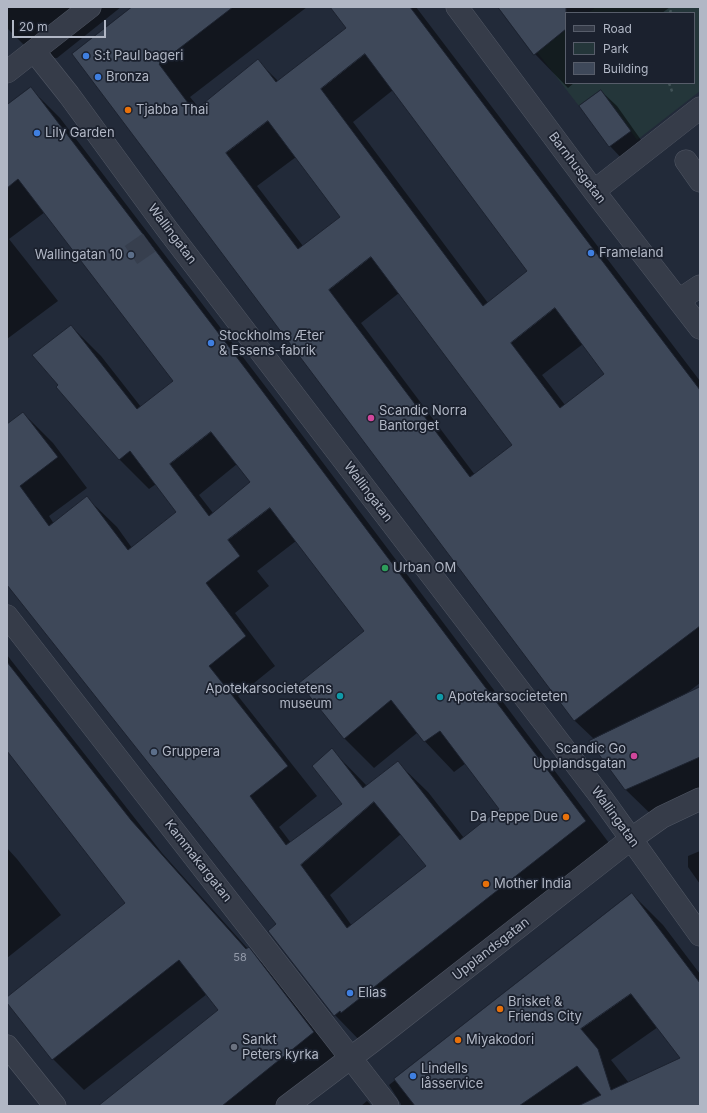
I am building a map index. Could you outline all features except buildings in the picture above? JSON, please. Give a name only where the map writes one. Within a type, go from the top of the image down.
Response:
[{"type":"street","points":[[8,69],[34,51],[90,7]]},
{"type":"street","name":"Barnhusgatan","points":[[457,7],[594,191],[700,328]]},
{"type":"street","name":"Wallingatan","points":[[34,51],[69,95],[161,234],[631,839],[700,935]]},
{"type":"street","points":[[594,191],[700,108]]},
{"type":"street","points":[[686,161],[700,181]]},
{"type":"street","points":[[679,300],[700,286]]},
{"type":"street","name":"Kammakargatan","points":[[7,616],[388,1106]]},
{"type":"street","name":"Upplandsgatan","points":[[287,1106],[631,839],[662,818],[700,799]]},
{"type":"street","points":[[7,1046],[55,1106]]},
{"type":"green space","points":[[596,7],[700,7],[700,91],[637,140],[601,90],[579,106],[537,52],[565,31],[565,84],[695,84],[695,12],[589,12]]},
{"type":"tunnel","points":[[131,255],[154,239]]},
{"type":"place","name":"S:t Paul bageri","points":[[86,56]]},
{"type":"place","name":"Bronza","points":[[98,77]]},
{"type":"place","name":"Tjabba Thai","points":[[128,110]]},
{"type":"place","name":"Lily Garden","points":[[37,133]]},
{"type":"place","name":"Frameland","points":[[591,253]]},
{"type":"place","name":"Wallingatan 10","points":[[131,255]]},
{"type":"place","name":"Stockholms Æter & Essens-fabrik","points":[[211,343]]},
{"type":"place","name":"Scandic Norra Bantorget","points":[[371,418]]},
{"type":"place","name":"Urban OM","points":[[385,568]]},
{"type":"place","name":"Apotekarsocietetens museum","points":[[340,696]]},
{"type":"place","name":"Apotekarsocieteten","points":[[440,697]]},
{"type":"place","name":"Gruppera","points":[[154,752]]},
{"type":"place","name":"Scandic Go Upplandsgatan","points":[[634,756]]},
{"type":"place","name":"Da Peppe Due","points":[[566,817]]},
{"type":"place","name":"Mother India","points":[[486,884]]},
{"type":"place","name":"Elias","points":[[350,993]]},
{"type":"place","name":"Brisket & Friends City","points":[[500,1009]]},
{"type":"place","name":"Miyakodori","points":[[458,1040]]},
{"type":"place","name":"Sankt Peters kyrka","points":[[234,1047]]},
{"type":"place","name":"Lindells låsservice","points":[[413,1076]]}]
